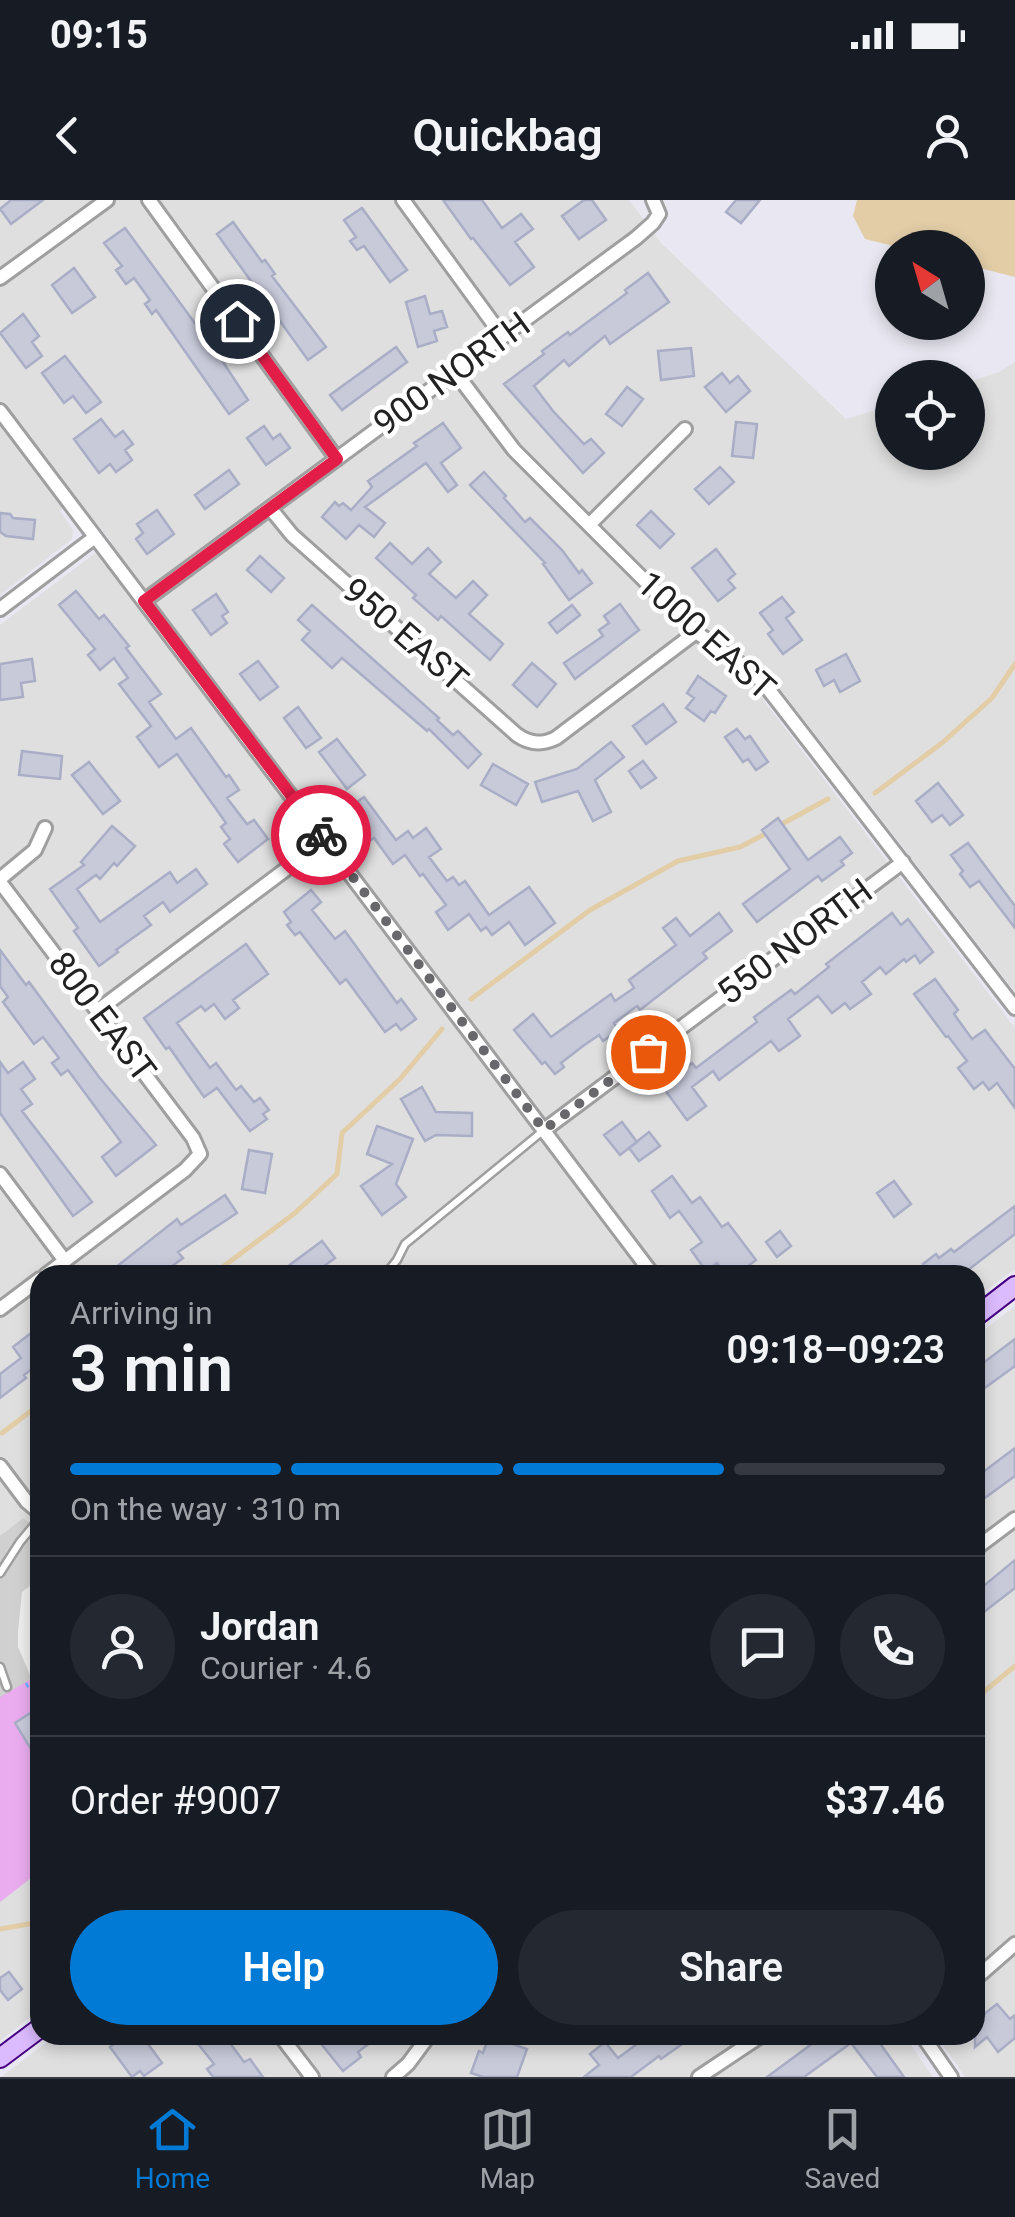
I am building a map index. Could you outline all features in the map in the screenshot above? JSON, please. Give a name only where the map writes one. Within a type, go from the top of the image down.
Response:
[{"type":"main road","points":[[985,1309],[1015,1286]]},
{"type":"main road","points":[[0,2058],[30,2036]]},
{"type":"street","points":[[0,278],[108,200]]},
{"type":"street","points":[[149,200],[337,459]]},
{"type":"street","points":[[403,200],[503,337]]},
{"type":"street","name":"900 NORTH","points":[[144,601],[636,238],[660,214],[653,200]]},
{"type":"street","name":"1000 EAST","points":[[455,372],[514,450],[696,632],[763,682],[1015,1008]]},
{"type":"street","points":[[0,411],[645,1265]]},
{"type":"street","points":[[589,525],[685,429]]},
{"type":"street","name":"950 EAST","points":[[270,508],[292,536],[518,735],[533,742],[550,740],[696,632]]},
{"type":"street","points":[[0,609],[95,537]]},
{"type":"street","name":"800 EAST","points":[[46,828],[34,850],[0,881],[193,1138],[200,1154],[186,1170],[65,1261]]},
{"type":"street","points":[[98,1012],[324,840]]},
{"type":"street","name":"550 NORTH","points":[[544,1130],[903,862]]},
{"type":"street","points":[[0,1174],[65,1261],[60,1265]]},
{"type":"street","points":[[0,1309],[30,1287]]},
{"type":"street","points":[[0,1466],[30,1505]]},
{"type":"street","points":[[985,1542],[1015,1519]]},
{"type":"street","points":[[985,1970],[1015,1944]]},
{"type":"street","points":[[288,2045],[312,2077]]},
{"type":"street","points":[[393,2077],[422,2045]]},
{"type":"street","points":[[699,2077],[747,2045]]},
{"type":"street","points":[[929,2045],[951,2077]]},
{"type":"lane","points":[[393,1265],[404,1244],[544,1130]]},
{"type":"lane","points":[[0,1573],[30,1529]]},
{"type":"lane","points":[[0,1668],[7,1687]]},
{"type":"path","points":[[26,1683],[30,1690]]},
{"type":"shaded area","points":[[0,200],[629,200],[662,244],[846,419],[875,410],[875,470],[985,470],[985,377],[1015,362],[1015,992],[780,689],[764,701],[1015,1028],[1015,1269],[985,1292],[985,1265],[30,1265],[30,1523],[23,1518],[0,1536],[0,625],[111,541],[76,498],[60,511],[73,530],[72,539],[0,595]]},
{"type":"shaded area","points":[[857,200],[1015,200],[1015,277],[985,269],[985,230],[875,230],[875,242],[865,239],[853,216]]},
{"type":"shaded area","points":[[1015,1306],[1015,2077],[965,2077],[943,2045],[985,2045],[985,1329]]},
{"type":"shaded area","points":[[23,1518],[30,1523],[30,1879],[0,1902],[0,1536]]},
{"type":"shaded area","points":[[30,1586],[30,1675],[18,1647],[22,1592]]},
{"type":"shaded area","points":[[30,1680],[30,1879],[0,1902],[0,1697]]},
{"type":"shaded area","points":[[30,1879],[30,2018],[0,2041],[0,1902]]},
{"type":"shaded area","points":[[43,2045],[911,2045],[933,2077],[1,2077]]},
{"type":"building","points":[[11,200],[43,200],[11,224],[0,209]]},
{"type":"building","points":[[443,200],[482,200],[502,228],[521,214],[533,229],[515,242],[534,267],[510,285]]},
{"type":"building","points":[[584,200],[592,200],[606,220],[579,239],[562,216]]},
{"type":"building","points":[[736,200],[760,200],[741,223],[726,212]]},
{"type":"building","points":[[362,208],[407,270],[390,282],[364,246],[357,250],[350,241],[356,237],[344,220]]},
{"type":"building","points":[[233,222],[326,347],[308,360],[217,234]]},
{"type":"building","points":[[125,228],[248,400],[229,414],[156,310],[152,314],[145,304],[150,300],[134,278],[126,284],[116,270],[122,266],[104,243]]},
{"type":"building","points":[[74,268],[95,297],[72,313],[52,285]]},
{"type":"building","points":[[648,273],[669,302],[610,344],[605,336],[569,366],[564,360],[534,386],[584,444],[591,439],[604,453],[583,473],[504,384],[544,354],[542,351],[627,293],[625,290]]},
{"type":"building","points":[[425,296],[430,314],[442,311],[447,327],[434,331],[437,341],[418,347],[406,302]]},
{"type":"building","points":[[23,314],[39,336],[32,342],[42,356],[26,368],[0,333]]},
{"type":"building","points":[[396,347],[407,362],[342,410],[330,395]]},
{"type":"building","points":[[691,348],[694,376],[661,380],[658,351]]},
{"type":"building","points":[[65,356],[101,402],[86,413],[73,396],[64,403],[42,373]]},
{"type":"building","points":[[722,373],[730,383],[738,376],[750,391],[726,412],[705,387]]},
{"type":"building","points":[[627,387],[643,399],[622,426],[606,414]]},
{"type":"building","points":[[101,419],[115,437],[123,431],[133,444],[125,450],[132,460],[116,472],[110,464],[99,473],[74,439]]},
{"type":"building","points":[[736,422],[757,424],[753,458],[732,456]]},
{"type":"building","points":[[443,423],[461,448],[441,463],[457,485],[448,492],[426,463],[365,507],[385,523],[374,537],[359,525],[346,539],[322,517],[335,502],[351,510],[372,487],[368,481]]},
{"type":"building","points":[[264,426],[273,439],[280,434],[290,448],[266,465],[247,438]]},
{"type":"building","points":[[720,467],[734,482],[709,504],[695,489]]},
{"type":"building","points":[[229,470],[239,484],[205,509],[195,495]]},
{"type":"building","points":[[484,472],[525,522],[530,518],[592,583],[569,600],[545,563],[470,485]]},
{"type":"building","points":[[157,510],[174,534],[147,554],[136,539],[143,533],[137,524]]},
{"type":"building","points":[[651,511],[674,534],[660,548],[637,525]]},
{"type":"building","points":[[0,513],[35,520],[33,539],[0,532]]},
{"type":"building","points":[[390,543],[412,564],[428,548],[441,562],[429,574],[456,598],[473,581],[487,595],[469,614],[503,644],[490,660],[441,616],[438,620],[413,598],[416,595],[376,558]]},
{"type":"building","points":[[716,549],[735,574],[728,580],[735,588],[718,601],[692,568]]},
{"type":"building","points":[[260,556],[284,578],[271,592],[247,570]]},
{"type":"building","points":[[76,591],[99,619],[104,615],[129,646],[126,648],[161,694],[149,702],[176,739],[191,728],[239,790],[227,798],[247,824],[254,820],[268,839],[238,862],[224,844],[230,839],[221,827],[226,823],[177,754],[159,767],[137,737],[151,726],[119,684],[128,678],[114,658],[100,670],[88,655],[95,649],[59,605]]},
{"type":"building","points":[[216,594],[228,612],[222,616],[227,623],[211,635],[193,610]]},
{"type":"building","points":[[782,597],[794,612],[786,618],[802,640],[783,654],[768,634],[773,630],[760,613]]},
{"type":"building","points":[[620,604],[639,630],[575,679],[564,663],[603,636],[599,630],[609,623],[604,616]]},
{"type":"building","points":[[312,605],[439,718],[453,735],[458,731],[481,754],[468,768],[429,729],[342,658],[332,668],[302,640],[310,631],[298,620]]},
{"type":"building","points":[[572,605],[580,615],[557,633],[549,623]]},
{"type":"building","points":[[846,654],[860,681],[840,692],[834,680],[824,686],[816,670]]},
{"type":"building","points":[[32,659],[35,681],[21,683],[23,697],[0,700],[0,664]]},
{"type":"building","points":[[258,661],[278,687],[260,700],[240,674]]},
{"type":"building","points":[[532,663],[556,684],[537,707],[513,685]]},
{"type":"building","points":[[698,676],[726,696],[704,721],[686,708],[694,698],[687,693]]},
{"type":"building","points":[[663,704],[676,722],[646,744],[633,726]]},
{"type":"building","points":[[298,707],[321,738],[306,748],[284,718]]},
{"type":"building","points":[[737,729],[745,739],[750,736],[768,762],[756,770],[748,759],[743,762],[725,737]]},
{"type":"building","points":[[337,739],[365,775],[347,789],[319,752]]},
{"type":"building","points":[[611,742],[624,757],[595,780],[611,812],[593,821],[578,791],[542,802],[535,782],[577,769]]},
{"type":"building","points":[[22,751],[62,756],[60,779],[19,775]]},
{"type":"building","points":[[643,761],[656,778],[641,788],[629,771]]},
{"type":"building","points":[[89,762],[120,801],[103,814],[72,775]]},
{"type":"building","points":[[493,764],[528,784],[516,805],[481,785]]},
{"type":"building","points":[[938,783],[963,815],[950,825],[942,815],[932,822],[916,801]]},
{"type":"building","points":[[364,797],[396,840],[408,831],[413,838],[426,828],[441,849],[429,857],[447,881],[453,877],[459,885],[465,881],[489,915],[529,887],[555,923],[525,945],[509,922],[492,935],[486,927],[481,931],[469,914],[448,930],[436,912],[446,905],[423,874],[420,876],[405,855],[393,864],[374,838],[369,841],[346,810]]},
{"type":"building","points":[[778,818],[808,860],[840,837],[852,853],[841,861],[844,865],[822,881],[818,876],[757,922],[743,904],[790,869],[762,830]]},
{"type":"building","points":[[112,826],[135,846],[100,879],[96,875],[77,889],[100,922],[170,872],[177,883],[196,869],[207,884],[170,912],[163,902],[144,916],[151,925],[99,966],[50,889],[84,865],[81,862]]},
{"type":"building","points":[[968,843],[1015,906],[1015,928],[979,881],[970,887],[960,874],[963,871],[951,855]]},
{"type":"building","points":[[311,890],[321,902],[312,910],[335,939],[345,931],[397,1003],[401,999],[416,1019],[401,1030],[396,1024],[385,1032],[346,979],[340,984],[300,932],[295,935],[287,925],[291,922],[284,912]]},
{"type":"building","points":[[719,913],[732,931],[703,953],[707,958],[640,1010],[637,1006],[614,1023],[619,1030],[603,1041],[599,1035],[583,1046],[561,1063],[564,1067],[555,1074],[514,1030],[533,1014],[551,1037],[611,994],[615,1001],[634,988],[629,980],[676,945],[663,928],[676,918],[690,936]]},
{"type":"building","points":[[892,913],[901,925],[908,919],[933,952],[920,963],[915,955],[906,962],[904,959],[886,974],[880,967],[862,982],[871,994],[850,1009],[845,1003],[832,1013],[818,996],[788,1019],[800,1036],[779,1051],[771,1041],[719,1080],[713,1071],[692,1087],[706,1106],[687,1120],[662,1086],[692,1063],[696,1068],[757,1022],[754,1017],[791,990],[795,994],[829,967],[826,964]]},
{"type":"building","points":[[246,944],[268,974],[233,1000],[239,1008],[225,1019],[214,1004],[205,1011],[201,1006],[177,1023],[210,1068],[216,1063],[236,1090],[241,1086],[254,1102],[260,1098],[269,1110],[263,1114],[267,1119],[250,1131],[217,1088],[204,1097],[144,1018]]},
{"type":"building","points":[[0,950],[156,1145],[116,1176],[102,1157],[121,1142],[68,1070],[61,1075],[52,1063],[59,1058],[43,1037],[34,1044],[3,1002],[8,997],[0,986]]},
{"type":"building","points":[[935,979],[958,1010],[954,1014],[972,1039],[985,1030],[1015,1069],[1015,1108],[997,1083],[989,1090],[983,1082],[974,1089],[958,1068],[967,1061],[914,994]]},
{"type":"building","points":[[0,1062],[8,1073],[23,1062],[35,1079],[21,1089],[32,1104],[22,1111],[92,1202],[73,1216],[0,1113]]},
{"type":"building","points":[[422,1087],[436,1112],[472,1113],[472,1136],[436,1135],[425,1141],[401,1099]]},
{"type":"building","points":[[622,1122],[637,1142],[620,1155],[604,1135]]},
{"type":"building","points":[[377,1126],[413,1139],[396,1184],[406,1197],[382,1215],[361,1186],[392,1164],[367,1154]]},
{"type":"building","points":[[649,1132],[660,1146],[639,1161],[629,1148]]},
{"type":"building","points":[[249,1150],[272,1154],[265,1193],[242,1189]]},
{"type":"building","points":[[672,1176],[692,1203],[700,1197],[722,1227],[728,1223],[756,1260],[749,1265],[702,1265],[691,1250],[702,1242],[679,1211],[670,1218],[652,1191]]},
{"type":"building","points":[[894,1181],[911,1204],[894,1217],[877,1193]]},
{"type":"building","points":[[225,1195],[237,1213],[178,1252],[183,1258],[174,1265],[119,1265],[177,1219],[181,1225]]},
{"type":"building","points":[[1015,1206],[1015,1234],[975,1265],[923,1264],[936,1254],[939,1258],[951,1249],[954,1252]]},
{"type":"building","points":[[780,1231],[791,1246],[777,1257],[766,1242]]},
{"type":"building","points":[[322,1241],[335,1258],[326,1265],[290,1265]]},
{"type":"building","points":[[30,1334],[30,1370],[0,1398],[0,1374],[21,1358],[13,1347]]},
{"type":"building","points":[[1015,1339],[1015,1366],[985,1388],[985,1362]]},
{"type":"building","points":[[1015,1448],[1015,1476],[985,1498],[985,1470]]},
{"type":"building","points":[[1015,1560],[1015,1588],[985,1611],[985,1585]]},
{"type":"building","points":[[30,1713],[30,1748],[15,1723]]},
{"type":"building","points":[[9,1972],[22,1989],[8,2000],[0,1990],[0,1978]]},
{"type":"building","points":[[997,2004],[1010,2019],[1015,2015],[1015,2038],[998,2052],[985,2039],[985,2013]]},
{"type":"building","points":[[149,2045],[162,2063],[144,2076],[140,2071],[132,2077],[110,2047]]},
{"type":"building","points":[[199,2045],[231,2045],[244,2062],[250,2059],[263,2077],[213,2077],[207,2069],[214,2064]]},
{"type":"building","points":[[322,2045],[367,2045],[358,2052],[361,2057],[343,2071]]},
{"type":"building","points":[[486,2045],[527,2049],[517,2077],[471,2073],[479,2051],[483,2053]]},
{"type":"building","points":[[601,2045],[607,2045],[618,2058],[636,2045],[681,2045],[631,2077],[584,2077],[599,2065],[590,2054]]},
{"type":"building","points":[[810,2045],[848,2045],[804,2077],[767,2077]]},
{"type":"building","points":[[853,2045],[881,2045],[904,2077],[877,2077]]},
{"type":"waterway","points":[[875,793],[942,743],[992,698],[1015,664]]},
{"type":"waterway","points":[[778,826],[828,799]]},
{"type":"waterway","points":[[471,999],[590,910],[678,861],[740,847],[769,832]]},
{"type":"waterway","points":[[225,1265],[295,1213],[337,1174],[342,1133],[400,1079],[442,1029]]},
{"type":"waterway","points":[[2,1433],[30,1412]]},
{"type":"waterway","points":[[985,1691],[1015,1666]]},
{"type":"waterway","points":[[0,1929],[30,1924]]},
{"type":"way so far","points":[[321,835],[544,1130],[648,1052]]},
{"type":"route","points":[[237,321],[337,459],[144,601],[321,835]]}]
